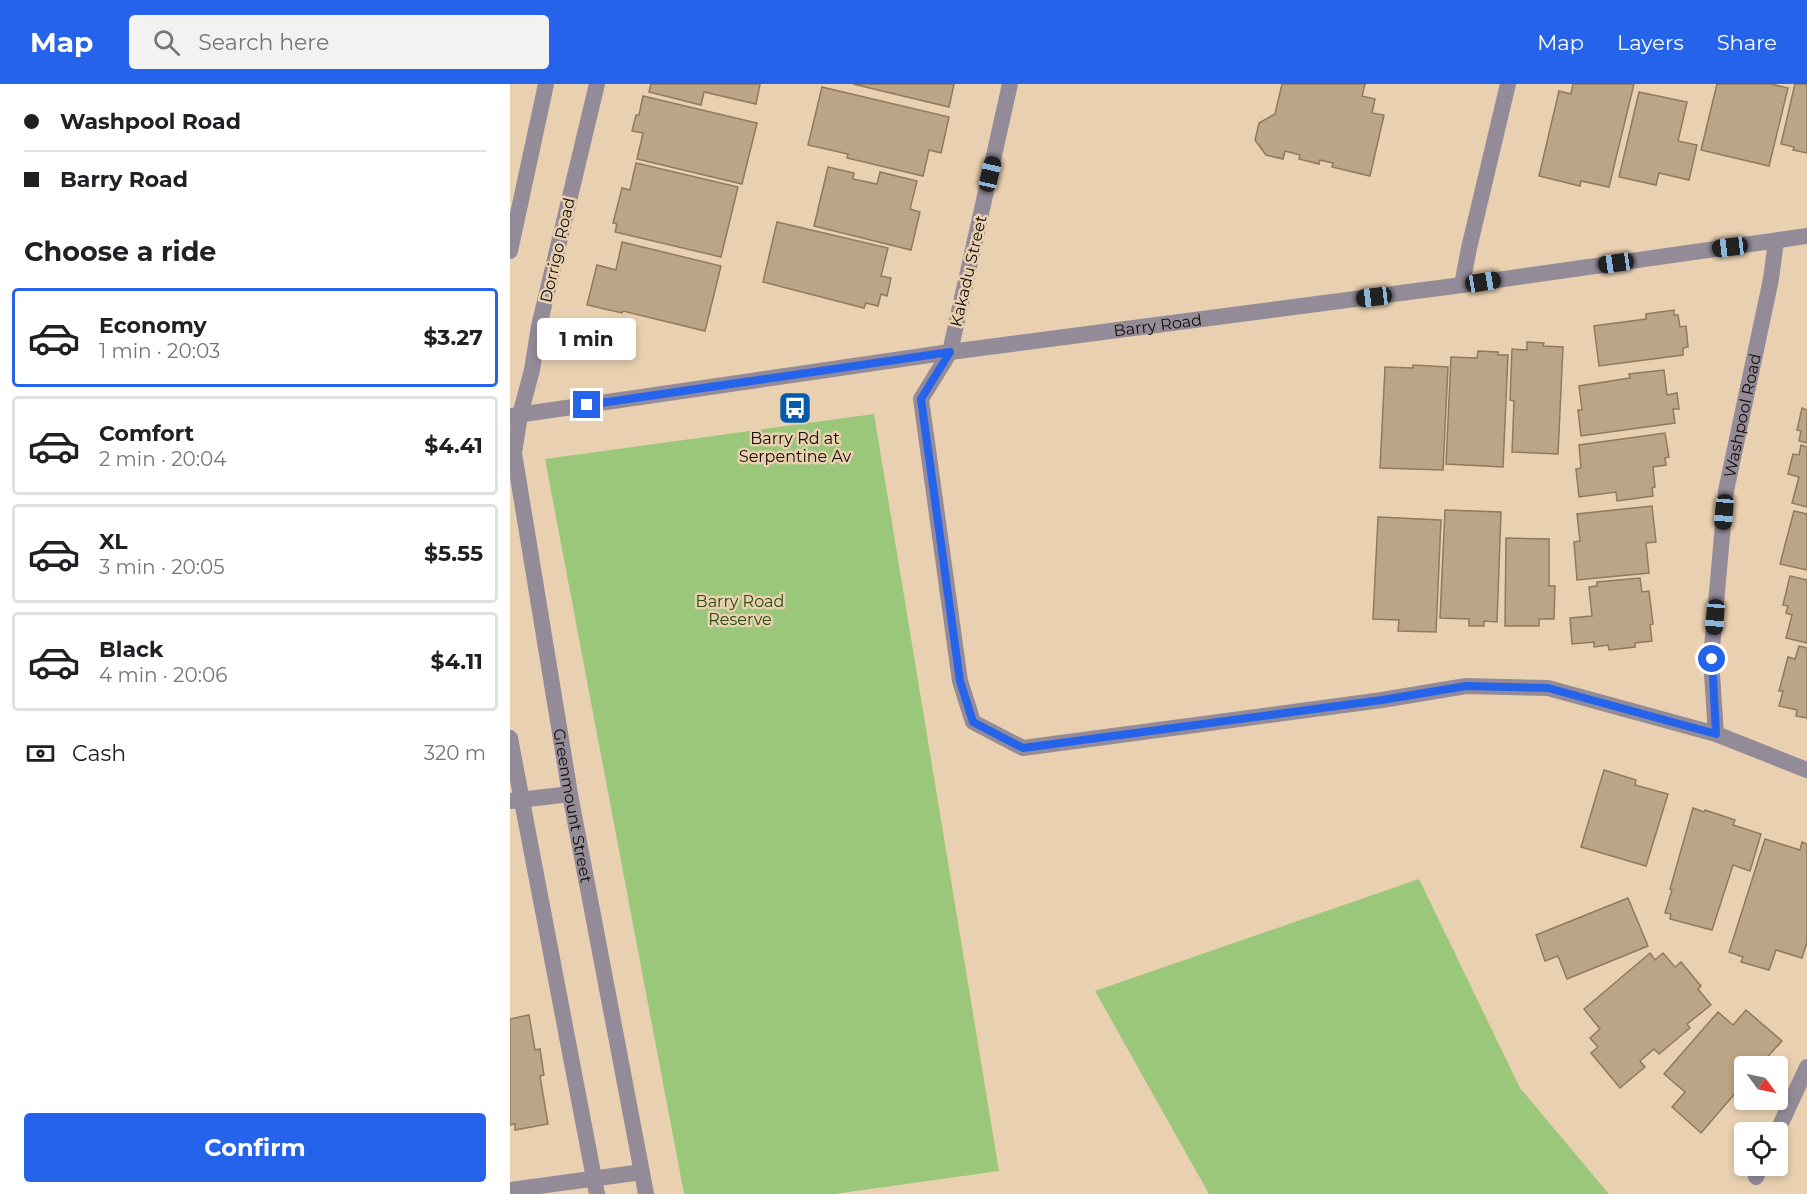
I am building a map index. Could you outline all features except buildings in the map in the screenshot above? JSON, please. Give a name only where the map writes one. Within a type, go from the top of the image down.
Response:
[{"type":"street","points":[[510,252],[546,84]]},
{"type":"street","name":"Dorrigo Road","points":[[515,416],[597,84]]},
{"type":"street","name":"Kakadu Street","points":[[1010,84],[950,352],[921,399],[960,681],[973,722],[1023,748],[1370,702],[1466,686],[1548,688],[1716,734],[1807,771]]},
{"type":"street","points":[[1462,285],[1508,84]]},
{"type":"street","name":"Barry Road","points":[[515,416],[950,352],[1462,285],[1807,236]]},
{"type":"street","name":"Washpool Road","points":[[1716,734],[1712,659],[1726,490],[1772,279],[1776,241]]},
{"type":"street","name":"Greenmount Street","points":[[515,416],[514,453],[570,794],[646,1194]]},
{"type":"street","points":[[510,738],[515,801],[595,1186]]},
{"type":"street","points":[[515,801],[570,794]]},
{"type":"street","points":[[1782,1122],[1807,1066]]},
{"type":"street","points":[[510,1190],[595,1186],[642,1172]]},
{"type":"green space","name":"Barry Road Reserve","points":[[874,414],[999,1171],[834,1194],[684,1194],[545,459]]},
{"type":"green space","points":[[1419,879],[1520,1088],[1609,1194],[1209,1194],[1095,991]]},
{"type":"place","name":"Barry Rd at Serpentine Av","points":[[795,408]]},
{"type":"route","points":[[587,405],[950,352],[921,399],[960,681],[973,722],[1023,748],[1382,700],[1466,686],[1548,688],[1716,734],[1712,659]]}]
